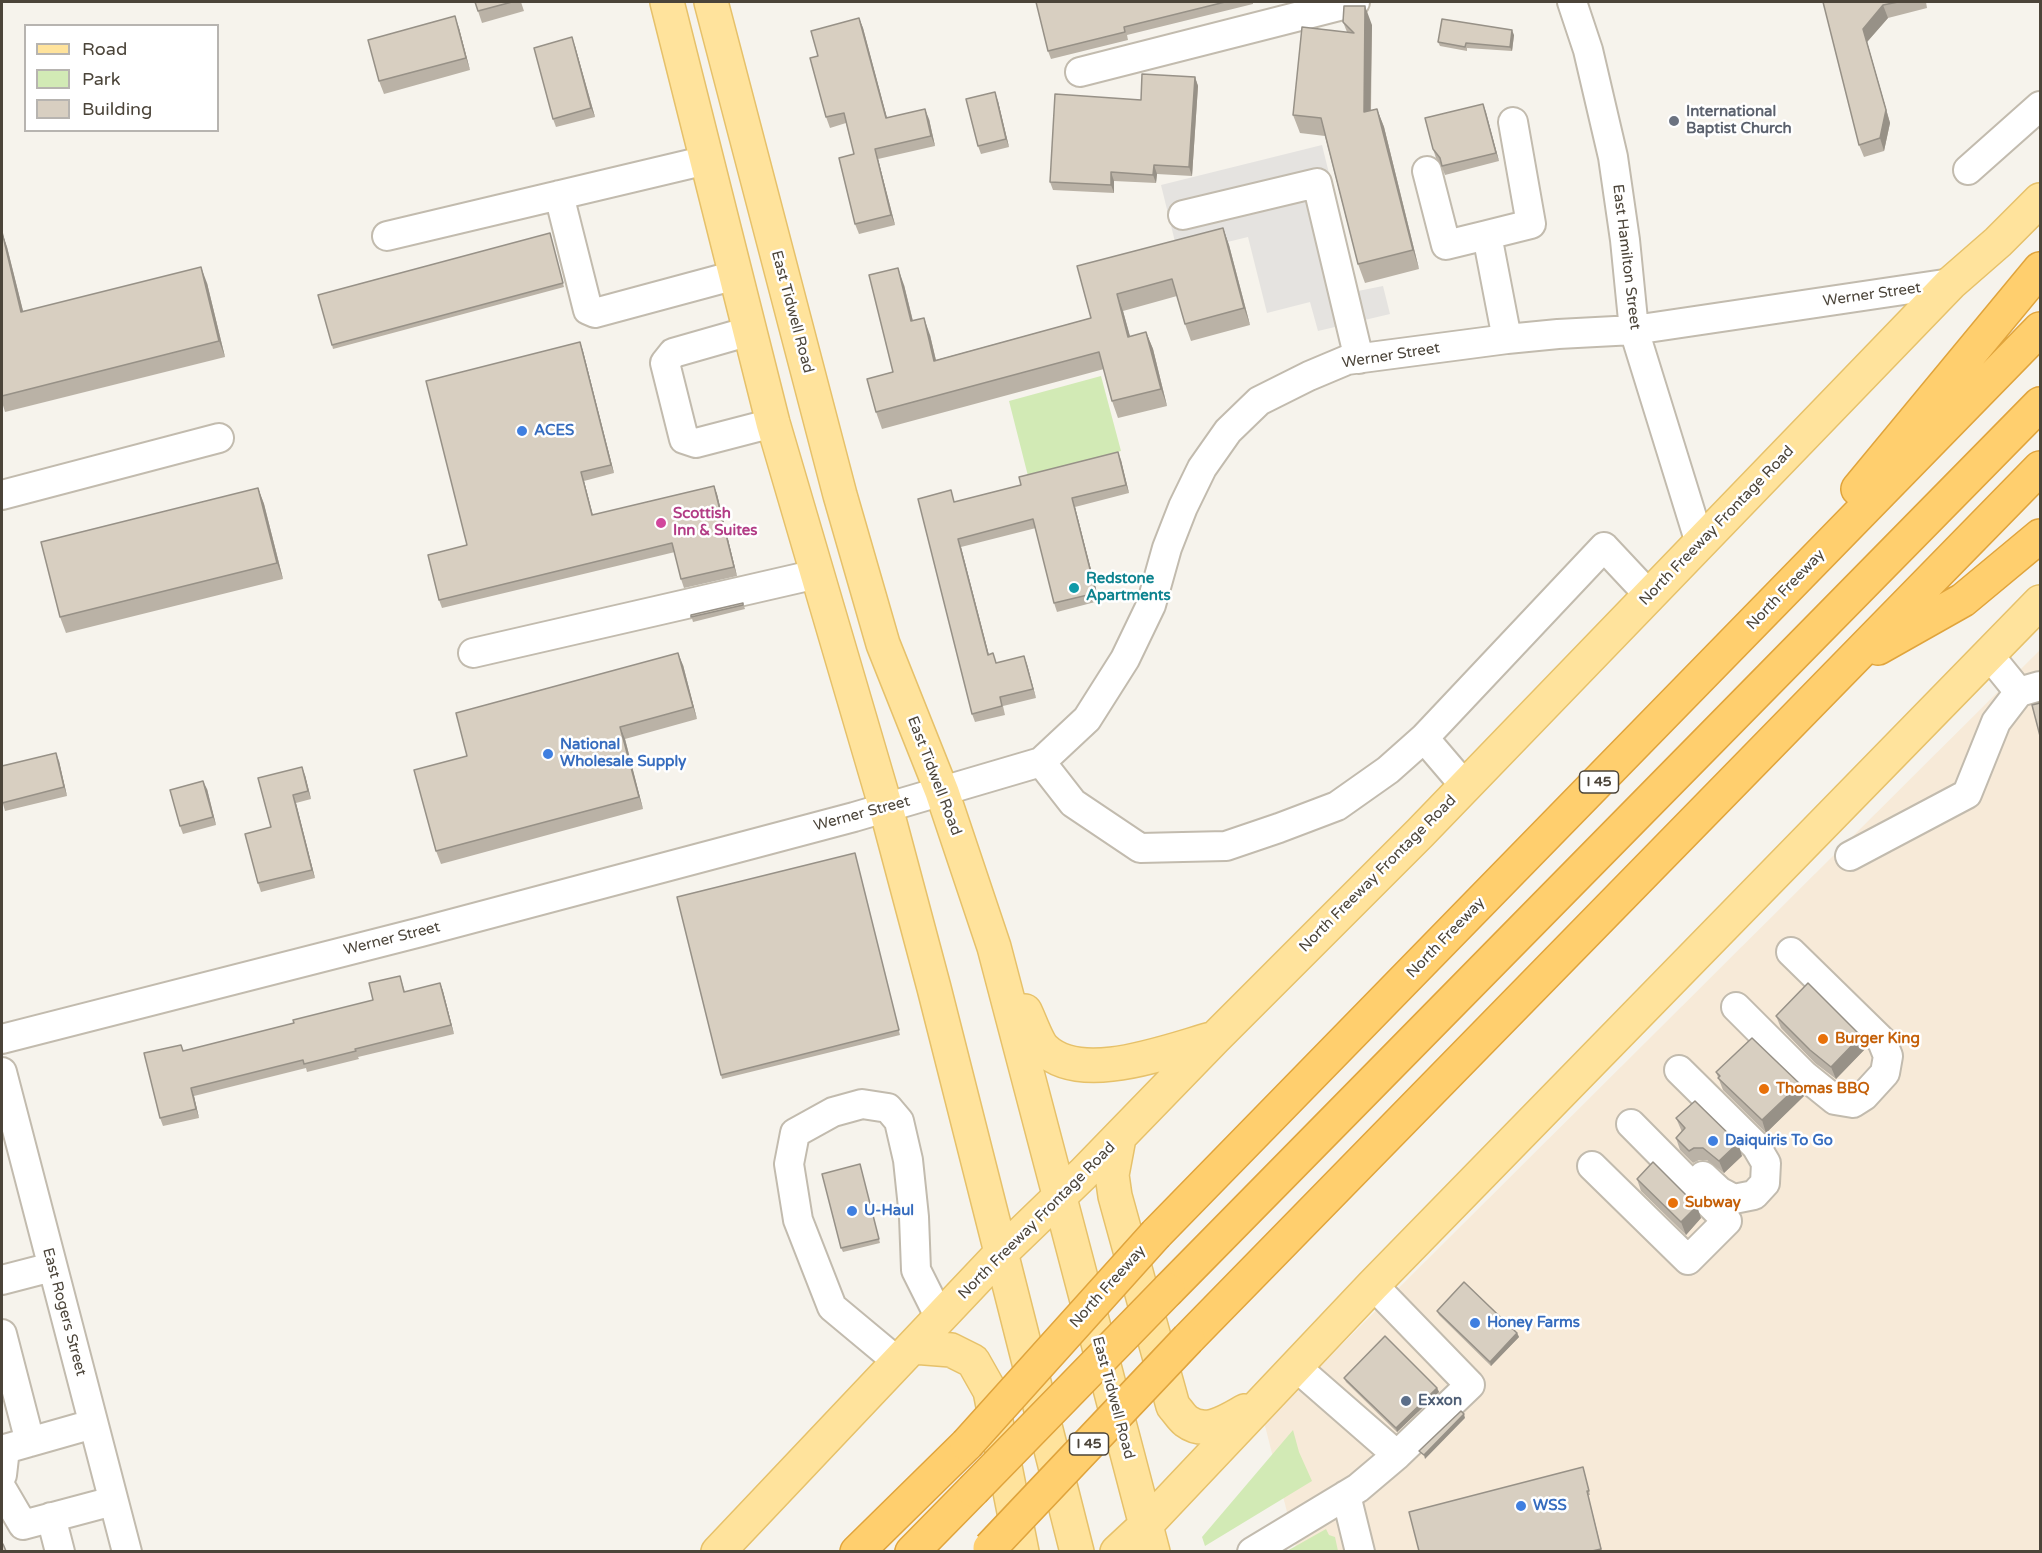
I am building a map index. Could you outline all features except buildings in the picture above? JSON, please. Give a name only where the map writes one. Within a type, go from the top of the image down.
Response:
[{"type":"highway","points":[[1701,677],[2040,269]]},
{"type":"highway","name":"North Freeway","points":[[857,1551],[967,1444],[1156,1234],[2040,329]]},
{"type":"highway","points":[[912,1551],[2040,404]]},
{"type":"highway","name":"I 45","points":[[988,1550],[1188,1339],[2040,468]]},
{"type":"highway","points":[[1845,666],[1963,600],[2040,536]]},
{"type":"main road","points":[[671,2],[707,160],[773,423],[886,808],[1077,1551]]},
{"type":"main road","name":"East Tidwell Road","points":[[711,2],[840,495],[883,644],[942,792],[994,947],[1149,1538]]},
{"type":"main road","name":"North Freeway Frontage Road","points":[[718,1551],[1001,1253],[1119,1138],[1465,786],[1951,283],[1998,242],[2040,200]]},
{"type":"main road","points":[[797,506],[840,495]]},
{"type":"main road","points":[[1117,1551],[1149,1538],[1261,1402],[1294,1366],[2040,602]]},
{"type":"main road","points":[[994,947],[1043,1048],[1063,1060],[1085,1065],[1115,1065],[1215,1038]]},
{"type":"main road","points":[[1119,1138],[1112,1175],[1115,1196],[1173,1406],[1186,1421],[1204,1428],[1218,1425],[1261,1402]]},
{"type":"main road","points":[[905,1354],[951,1350],[973,1361],[990,1391],[1022,1551]]},
{"type":"street","points":[[1080,72],[1355,2]]},
{"type":"street","name":"East Hamilton Street","points":[[1572,2],[1588,50],[1613,157],[1625,240],[1634,330],[1700,543]]},
{"type":"street","points":[[1968,170],[2040,106]]},
{"type":"street","points":[[1427,171],[1446,245],[1531,224],[1513,122]]},
{"type":"street","points":[[387,236],[707,160]]},
{"type":"street","points":[[1184,215],[1317,183],[1359,359]]},
{"type":"street","points":[[559,195],[588,310],[595,313],[736,275]]},
{"type":"street","points":[[1487,235],[1507,339]]},
{"type":"street","name":"Werner Street","points":[[2,1039],[409,935],[886,808],[1041,762],[1087,718],[1125,659],[1151,604],[1167,548],[1183,507],[1202,468],[1228,431],[1259,402],[1309,376],[1347,360],[1507,339],[1634,330],[1951,283]]},
{"type":"street","points":[[750,331],[673,353],[665,363],[684,439],[696,443],[773,423]]},
{"type":"street","points":[[2,495],[219,438]]},
{"type":"street","points":[[1041,762],[1073,803],[1140,848],[1227,846],[1337,806],[1388,770],[1424,738],[1604,547],[1650,596]]},
{"type":"street","points":[[473,653],[817,574]]},
{"type":"street","points":[[1850,856],[1967,794],[1996,722],[2030,689],[1989,655]]},
{"type":"street","points":[[1424,738],[1465,786]]},
{"type":"street","points":[[1736,1007],[1804,1076],[1834,1100],[1853,1103],[1864,1096],[1885,1073],[1888,1056],[1882,1041],[1791,952]]},
{"type":"street","points":[[1592,1166],[1688,1260],[1727,1221],[1634,1120],[1719,1191],[1734,1199],[1754,1195],[1765,1183],[1767,1163],[1756,1146],[1679,1070]]},
{"type":"street","name":"East Rogers Street","points":[[2,1072],[126,1551]]},
{"type":"street","points":[[905,1354],[832,1306],[798,1220],[789,1164],[795,1133],[833,1112],[862,1104],[888,1108],[899,1121],[908,1160],[914,1216],[916,1270],[940,1318]]},
{"type":"street","points":[[2,1280],[52,1267]]},
{"type":"street","points":[[1251,1551],[1358,1488],[1397,1455],[1470,1385],[1373,1285]]},
{"type":"street","points":[[2,1334],[30,1442]]},
{"type":"street","points":[[1294,1366],[1397,1455]]},
{"type":"street","points":[[2,1475],[5,1449],[93,1424]]},
{"type":"street","points":[[2,1489],[22,1525],[56,1536],[113,1501]]},
{"type":"street","points":[[1346,1495],[1360,1551]]},
{"type":"shaded area","points":[[1322,145],[1358,291],[1383,286],[1390,314],[1318,331],[1310,302],[1267,313],[1248,237],[1178,254],[1161,185]]},
{"type":"shaded area","points":[[2040,650],[2040,1551],[1297,1551],[1264,1422]]},
{"type":"green space","points":[[1101,376],[1121,451],[1028,476],[1009,401]]},
{"type":"green space","points":[[1293,1430],[1299,1452],[1312,1481],[1205,1546],[1202,1537]]},
{"type":"green space","points":[[1326,1529],[1329,1535],[1335,1537],[1338,1551],[1287,1551]]},
{"type":"place","name":"International Baptist Church","points":[[1674,121]]},
{"type":"place","name":"ACES","points":[[522,431]]},
{"type":"place","name":"Scottish Inn & Suites","points":[[661,523]]},
{"type":"place","name":"Redstone Apartments","points":[[1074,588]]},
{"type":"place","name":"National Wholesale Supply","points":[[548,754]]},
{"type":"place","name":"Burger King","points":[[1823,1039]]},
{"type":"place","name":"Thomas BBQ","points":[[1764,1089]]},
{"type":"place","name":"Daiquiris To Go","points":[[1713,1141]]},
{"type":"place","name":"Subway","points":[[1673,1203]]},
{"type":"place","name":"U-Haul","points":[[852,1211]]},
{"type":"place","name":"Honey Farms","points":[[1475,1323]]},
{"type":"place","name":"Exxon","points":[[1406,1401]]},
{"type":"place","name":"WSS","points":[[1521,1506]]}]
